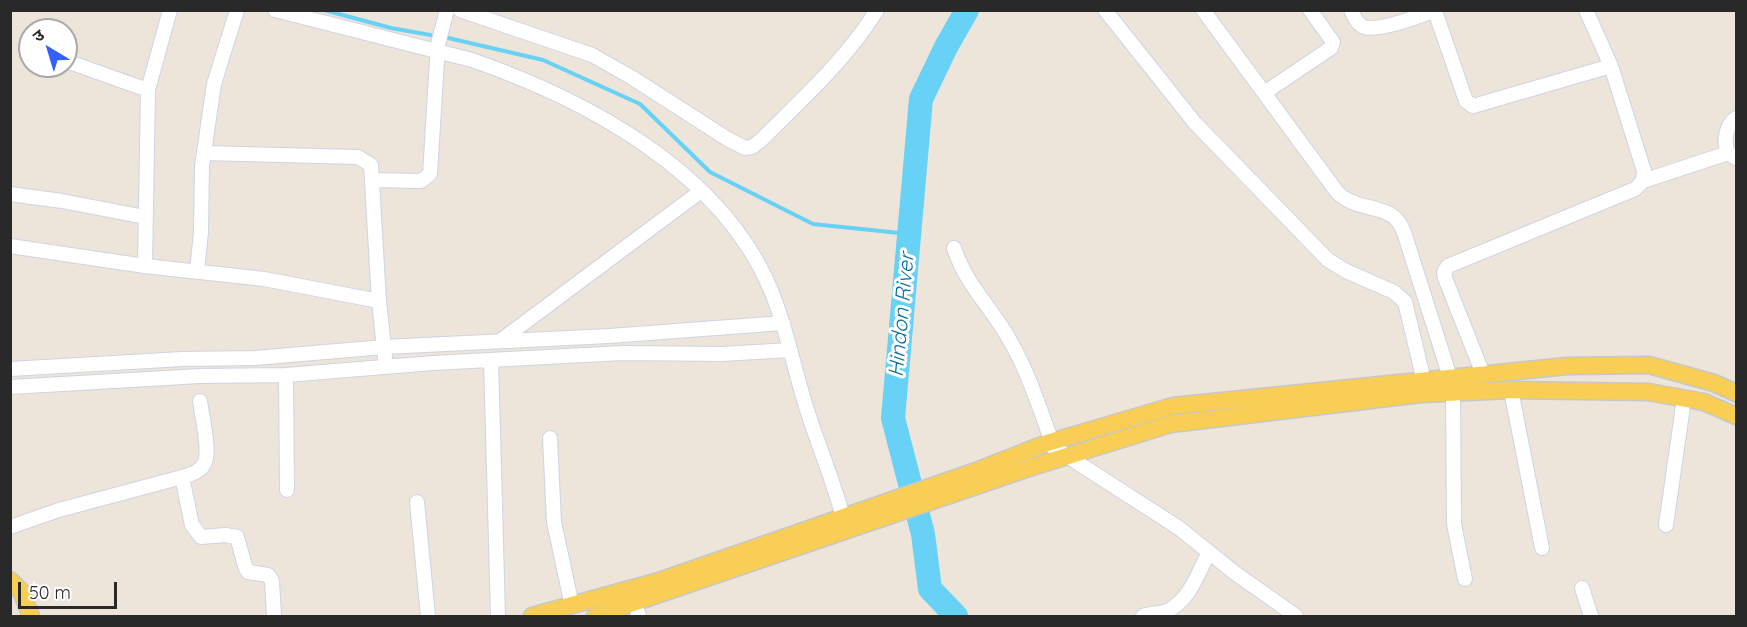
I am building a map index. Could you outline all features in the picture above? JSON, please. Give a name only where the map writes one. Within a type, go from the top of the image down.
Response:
[{"type":"main road","points":[[532,616],[682,580],[847,520],[978,478],[1066,457],[1171,424],[1410,396],[1483,374],[1567,366],[1649,365],[1714,382],[1737,393]]},
{"type":"main road","points":[[978,478],[1050,442],[1173,406],[1424,381],[1511,390],[1648,392],[1704,402],[1737,416]]},
{"type":"main road","points":[[1100,428],[1103,445]]},
{"type":"main road","points":[[10,580],[21,591],[31,616]]},
{"type":"main road","points":[[595,616],[637,610],[682,580]]},
{"type":"main road","points":[[10,600],[31,616]]},
{"type":"street","points":[[144,266],[148,90],[170,10]]},
{"type":"street","points":[[197,271],[201,232],[200,185],[214,84],[237,10]]},
{"type":"street","points":[[275,10],[438,49],[504,71],[604,120],[638,140],[671,164],[715,203],[751,249],[771,289],[809,418],[847,520]]},
{"type":"street","points":[[462,11],[592,55],[745,148],[752,147],[760,141],[815,86],[853,44],[877,10]]},
{"type":"street","points":[[1105,10],[1195,123],[1328,260],[1346,271],[1394,292],[1405,302],[1424,381]]},
{"type":"street","points":[[1203,10],[1342,197],[1358,206],[1384,212],[1396,218],[1402,227],[1451,385],[1454,524],[1465,579]]},
{"type":"street","points":[[1264,93],[1331,48],[1333,42],[1310,10]]},
{"type":"street","points":[[1351,10],[1362,26],[1368,28],[1435,11],[1466,101],[1473,106],[1611,66]]},
{"type":"street","points":[[1586,10],[1611,66],[1644,171],[1643,181]]},
{"type":"street","points":[[372,180],[421,181],[430,174],[438,49],[446,13]]},
{"type":"street","points":[[78,65],[148,90]]},
{"type":"street","points":[[1483,374],[1445,278],[1444,272],[1448,266],[1635,189],[1643,181],[1732,155],[1725,140],[1730,124],[1737,118]]},
{"type":"street","points":[[204,153],[358,157],[371,165],[379,301],[385,357]]},
{"type":"street","points":[[498,342],[701,191]]},
{"type":"street","points":[[10,194],[52,199],[145,217]]},
{"type":"street","points":[[10,246],[144,266],[264,279],[379,301]]},
{"type":"street","points":[[954,248],[966,278],[996,318],[1014,348],[1050,442],[1066,457],[1179,528],[1235,573],[1296,616]]},
{"type":"street","points":[[10,369],[195,367],[286,375],[385,357],[498,342],[609,336],[787,337]]},
{"type":"street","points":[[10,387],[195,367],[255,358],[385,357],[491,360],[623,353],[722,354],[787,337]]},
{"type":"street","points":[[491,360],[498,616]]},
{"type":"street","points":[[286,375],[287,490]]},
{"type":"street","points":[[1511,390],[1542,548]]},
{"type":"street","points":[[1666,525],[1684,399]]},
{"type":"street","points":[[10,527],[59,510],[182,477],[199,470],[205,464],[206,453],[200,401]]},
{"type":"street","points":[[550,438],[554,522],[572,606]]},
{"type":"street","points":[[182,477],[192,525],[196,532],[201,537],[226,535],[237,537],[248,572],[268,575],[272,581],[274,616]]},
{"type":"street","points":[[417,502],[429,616]]},
{"type":"street","points":[[1143,616],[1169,610],[1184,598],[1209,552]]},
{"type":"street","points":[[1582,588],[1591,616]]},
{"type":"waterway","points":[[324,10],[391,28],[436,36]]},
{"type":"waterway","name":"Hindon River","points":[[956,616],[930,589],[923,534],[893,418],[921,99],[967,10]]},
{"type":"waterway","points":[[444,37],[543,60],[640,104],[710,172],[813,224],[909,234]]}]
